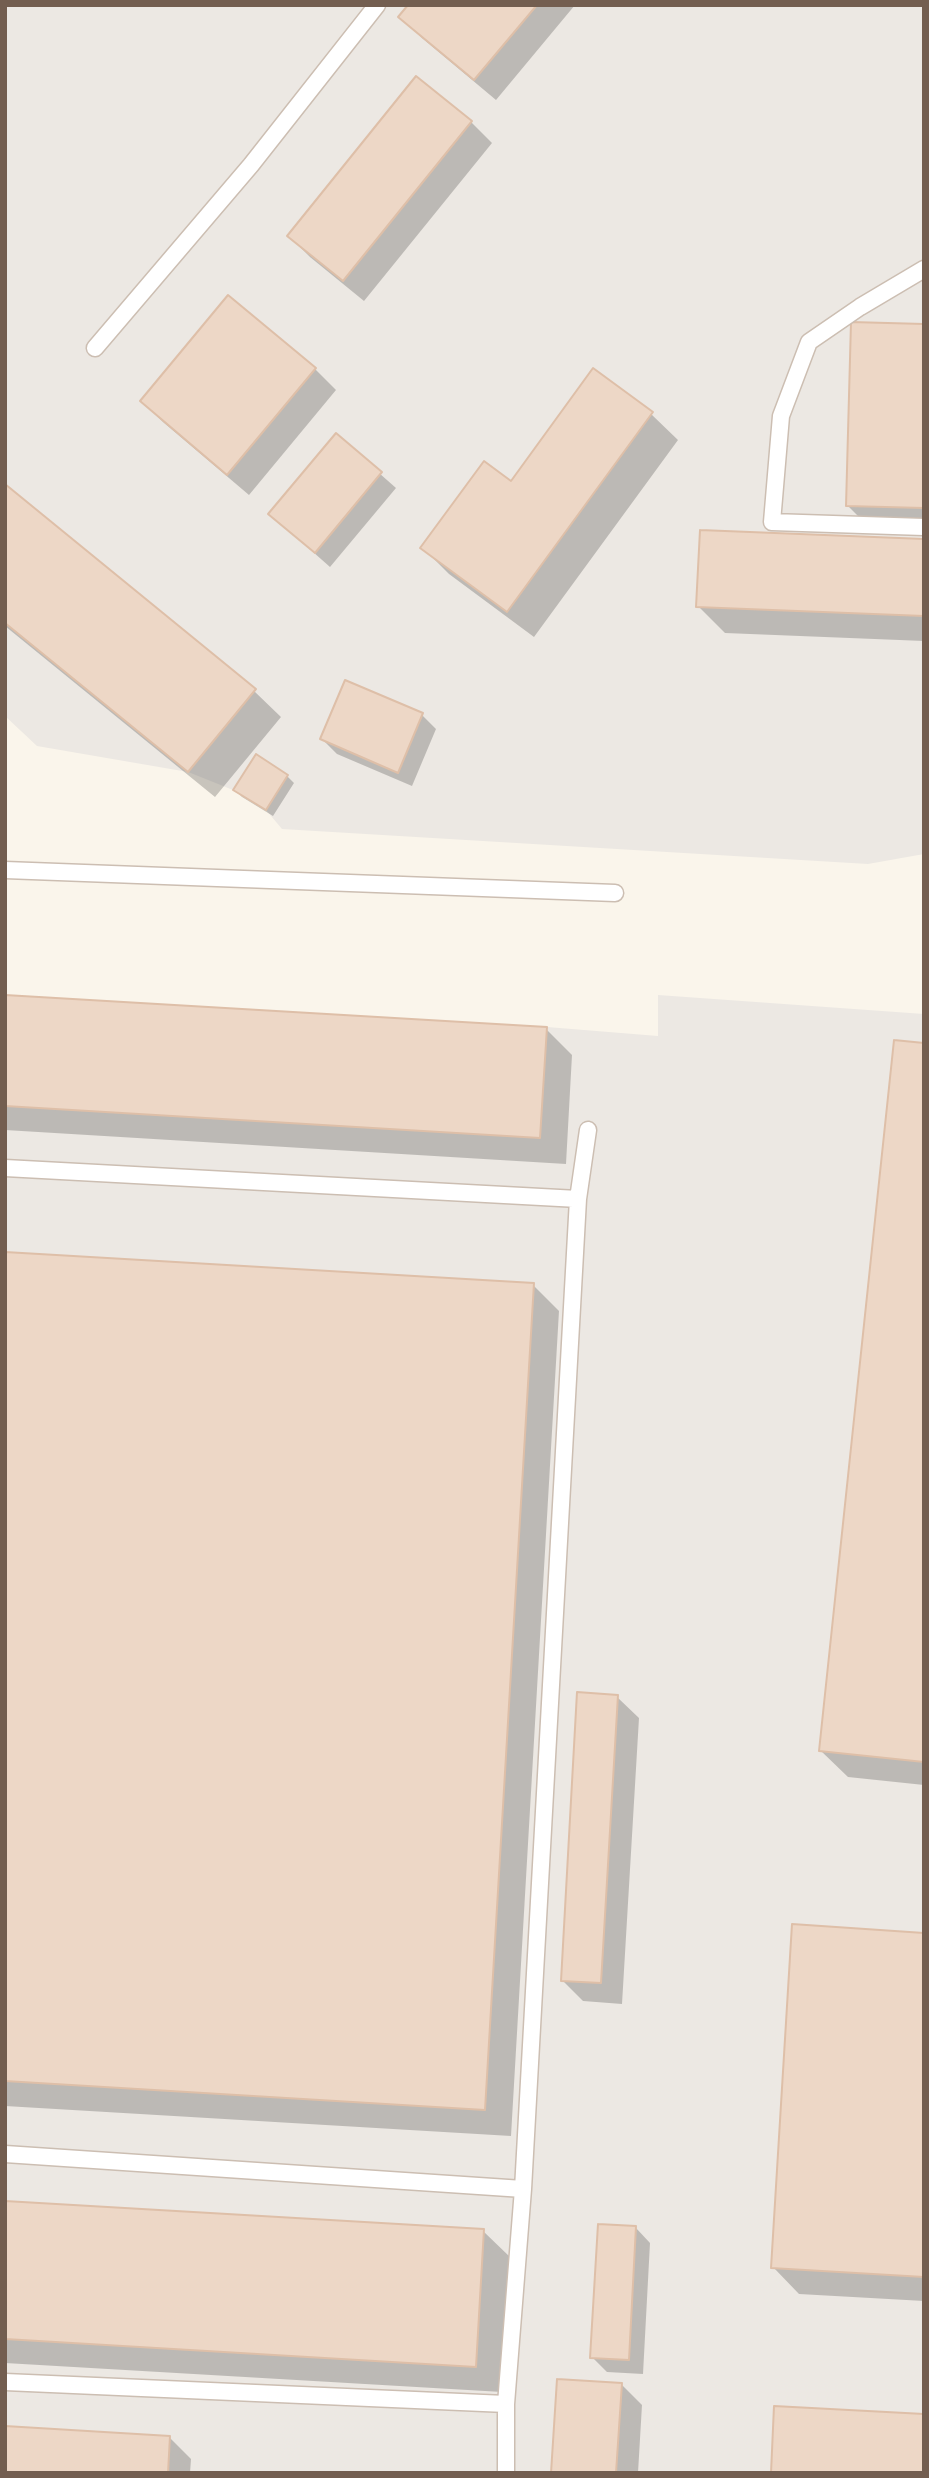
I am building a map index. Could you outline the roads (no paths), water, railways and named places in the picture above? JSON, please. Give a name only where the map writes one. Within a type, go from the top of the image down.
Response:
[{"type":"lane","points":[[95,348],[251,165],[377,5]]},
{"type":"lane","points":[[924,269],[860,307],[809,342],[781,416],[772,522],[924,527]]},
{"type":"lane","points":[[5,870],[615,893]]},
{"type":"lane","points":[[506,2473],[506,2404],[523,2189],[578,1199],[588,1130]]},
{"type":"lane","points":[[5,1168],[578,1199]]},
{"type":"lane","points":[[5,2154],[523,2189]]},
{"type":"lane","points":[[5,2382],[506,2404]]}]
